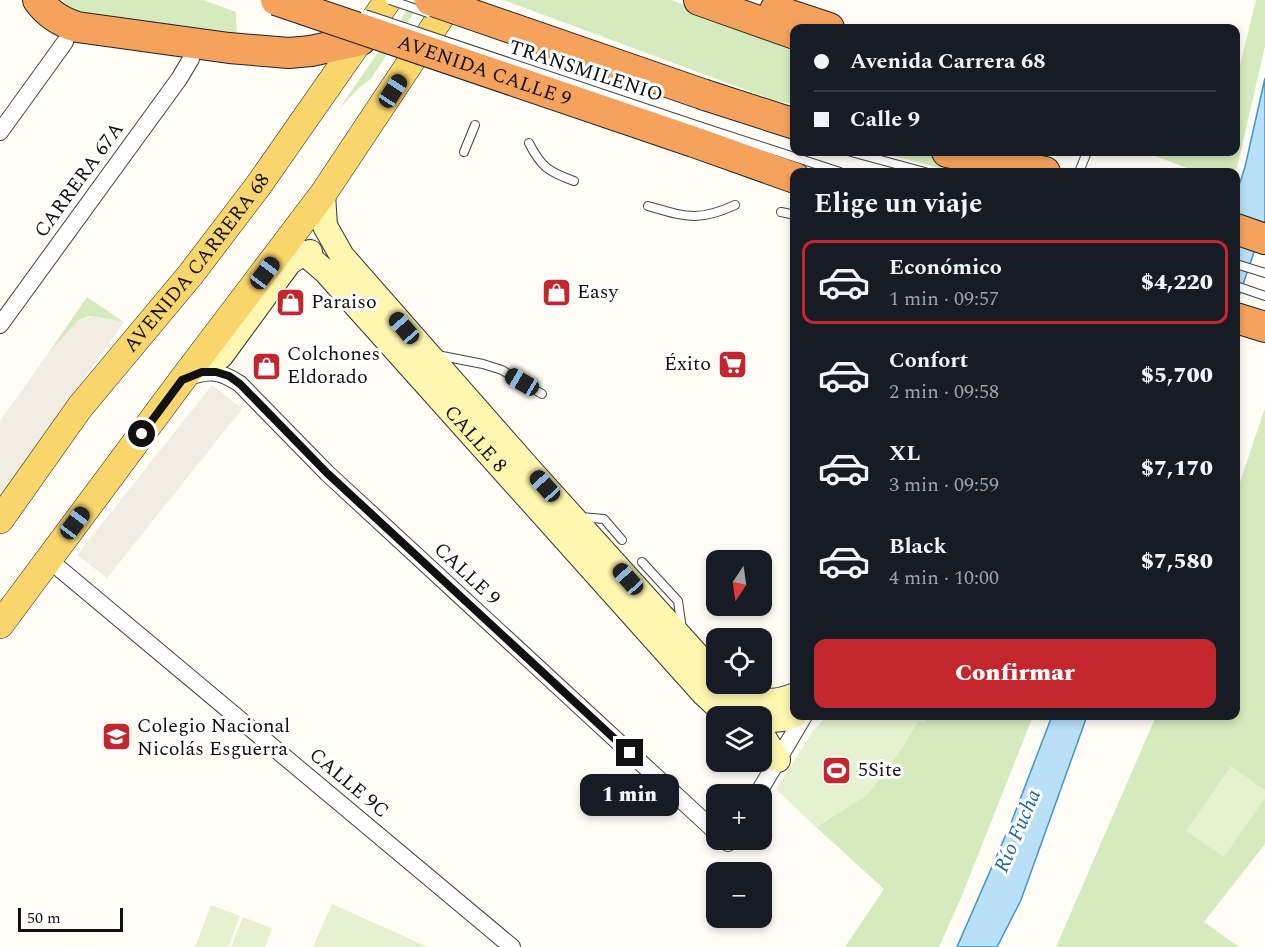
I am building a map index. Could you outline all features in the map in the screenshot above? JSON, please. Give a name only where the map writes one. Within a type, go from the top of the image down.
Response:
[{"type":"highway","points":[[19,0],[36,26],[65,42],[262,67],[289,53]]},
{"type":"highway","points":[[38,0],[59,21],[77,27],[229,48],[289,53],[312,51],[358,25]]},
{"type":"highway","name":"AVENIDA CALLE 9","points":[[276,0],[696,134],[790,176]]},
{"type":"highway","points":[[699,0],[790,32]]},
{"type":"highway","points":[[747,0],[817,24]]},
{"type":"highway","points":[[443,6],[705,95],[790,120]]},
{"type":"highway","points":[[967,156],[1025,168]]},
{"type":"highway","points":[[1046,156],[1062,168]]},
{"type":"highway","points":[[1240,231],[1265,239]]},
{"type":"main road","name":"AVENIDA CARRERA 68","points":[[0,520],[80,407],[191,274],[252,195],[358,25],[389,0]]},
{"type":"main road","points":[[0,625],[182,380],[209,346],[292,254],[323,194],[443,6]]},
{"type":"street","points":[[0,132],[65,42]]},
{"type":"street","name":"CARRERA 67A","points":[[0,325],[179,79],[191,59]]},
{"type":"street","name":"CALLE 8","points":[[323,194],[325,226],[342,256],[571,516],[706,665]]},
{"type":"street","points":[[292,254],[322,252],[342,256]]},
{"type":"street","name":"CALLE 8","points":[[292,254],[327,272],[704,694],[718,706]]},
{"type":"street","name":"CALLE 9","points":[[182,380],[202,372],[216,372],[229,376],[240,384],[327,473],[706,822]]},
{"type":"street","name":"CALLE 9C","points":[[48,559],[512,947]]},
{"type":"street","points":[[741,694],[765,701],[790,697]]},
{"type":"street","points":[[772,720],[790,717]]},
{"type":"street","points":[[764,784],[802,720]]},
{"type":"street","points":[[772,750],[778,760]]},
{"type":"lane","points":[[389,0],[443,6]]},
{"type":"lane","name":"TRANSMILENIO","points":[[358,25],[696,134],[825,168]]},
{"type":"lane","points":[[464,152],[475,125]]},
{"type":"lane","points":[[529,142],[540,163],[550,172],[574,181]]},
{"type":"lane","points":[[866,156],[911,168]]},
{"type":"lane","points":[[648,207],[691,217],[716,214],[735,205]]},
{"type":"lane","points":[[781,212],[790,214]]},
{"type":"lane","points":[[1240,265],[1263,273]]},
{"type":"lane","points":[[1240,287],[1265,296]]},
{"type":"lane","points":[[420,346],[442,356],[502,370],[542,394]]},
{"type":"lane","points":[[571,516],[604,519],[622,540]]},
{"type":"lane","points":[[642,562],[678,601],[685,642]]},
{"type":"green space","points":[[64,0],[203,0],[236,12],[237,42],[64,16]]},
{"type":"green space","points":[[414,0],[422,0],[371,79],[339,109]]},
{"type":"green space","points":[[503,0],[671,0],[790,43],[790,103],[776,101]]},
{"type":"green space","points":[[1256,0],[1265,0],[1265,46],[1240,155],[1240,65]]},
{"type":"green space","points":[[894,156],[936,156],[995,168],[939,168]]},
{"type":"green space","points":[[1155,156],[1240,156],[1237,168],[1187,168]]},
{"type":"green space","points":[[87,297],[124,322],[89,316],[79,320],[47,355]]},
{"type":"green space","points":[[1265,408],[1265,844],[1204,922],[1239,947],[1056,947],[1154,720],[1240,720],[1240,482]]},
{"type":"green space","name":"5Site","points":[[823,720],[926,720],[925,722],[918,721],[900,751],[868,794],[816,827],[776,789],[813,731]]},
{"type":"green space","points":[[926,720],[1031,720],[961,898],[939,947],[845,947],[884,889],[816,827],[868,794],[900,751],[918,721],[925,722]]},
{"type":"green space","points":[[1231,766],[1265,790],[1265,798],[1224,857],[1186,831]]},
{"type":"green space","points":[[332,904],[428,947],[313,947]]},
{"type":"green space","points":[[211,905],[240,916],[228,947],[195,947]]},
{"type":"green space","points":[[243,917],[272,928],[265,947],[231,947]]},
{"type":"shaded area","points":[[94,316],[124,322],[0,497],[0,421],[47,355],[79,320]]},
{"type":"shaded area","points":[[212,385],[242,409],[107,578],[77,555]]},
{"type":"water","points":[[1265,78],[1265,220],[1240,293],[1240,183]]},
{"type":"water","name":"Río Fucha","points":[[1050,720],[1086,720],[1021,900],[997,947],[957,947],[1011,823]]},
{"type":"place","name":"Easy","points":[[556,292]]},
{"type":"place","name":"Paraiso","points":[[290,302]]},
{"type":"place","name":"Éxito","points":[[732,364]]},
{"type":"place","name":"Colchones Eldorado","points":[[266,366]]},
{"type":"place","name":"Colegio Nacional Nicolás Esguerra","points":[[116,737]]},
{"type":"place","name":"5Site","points":[[837,770]]},
{"type":"route","points":[[142,434],[182,380],[202,372],[216,372],[229,376],[240,384],[327,473],[630,753]]}]
